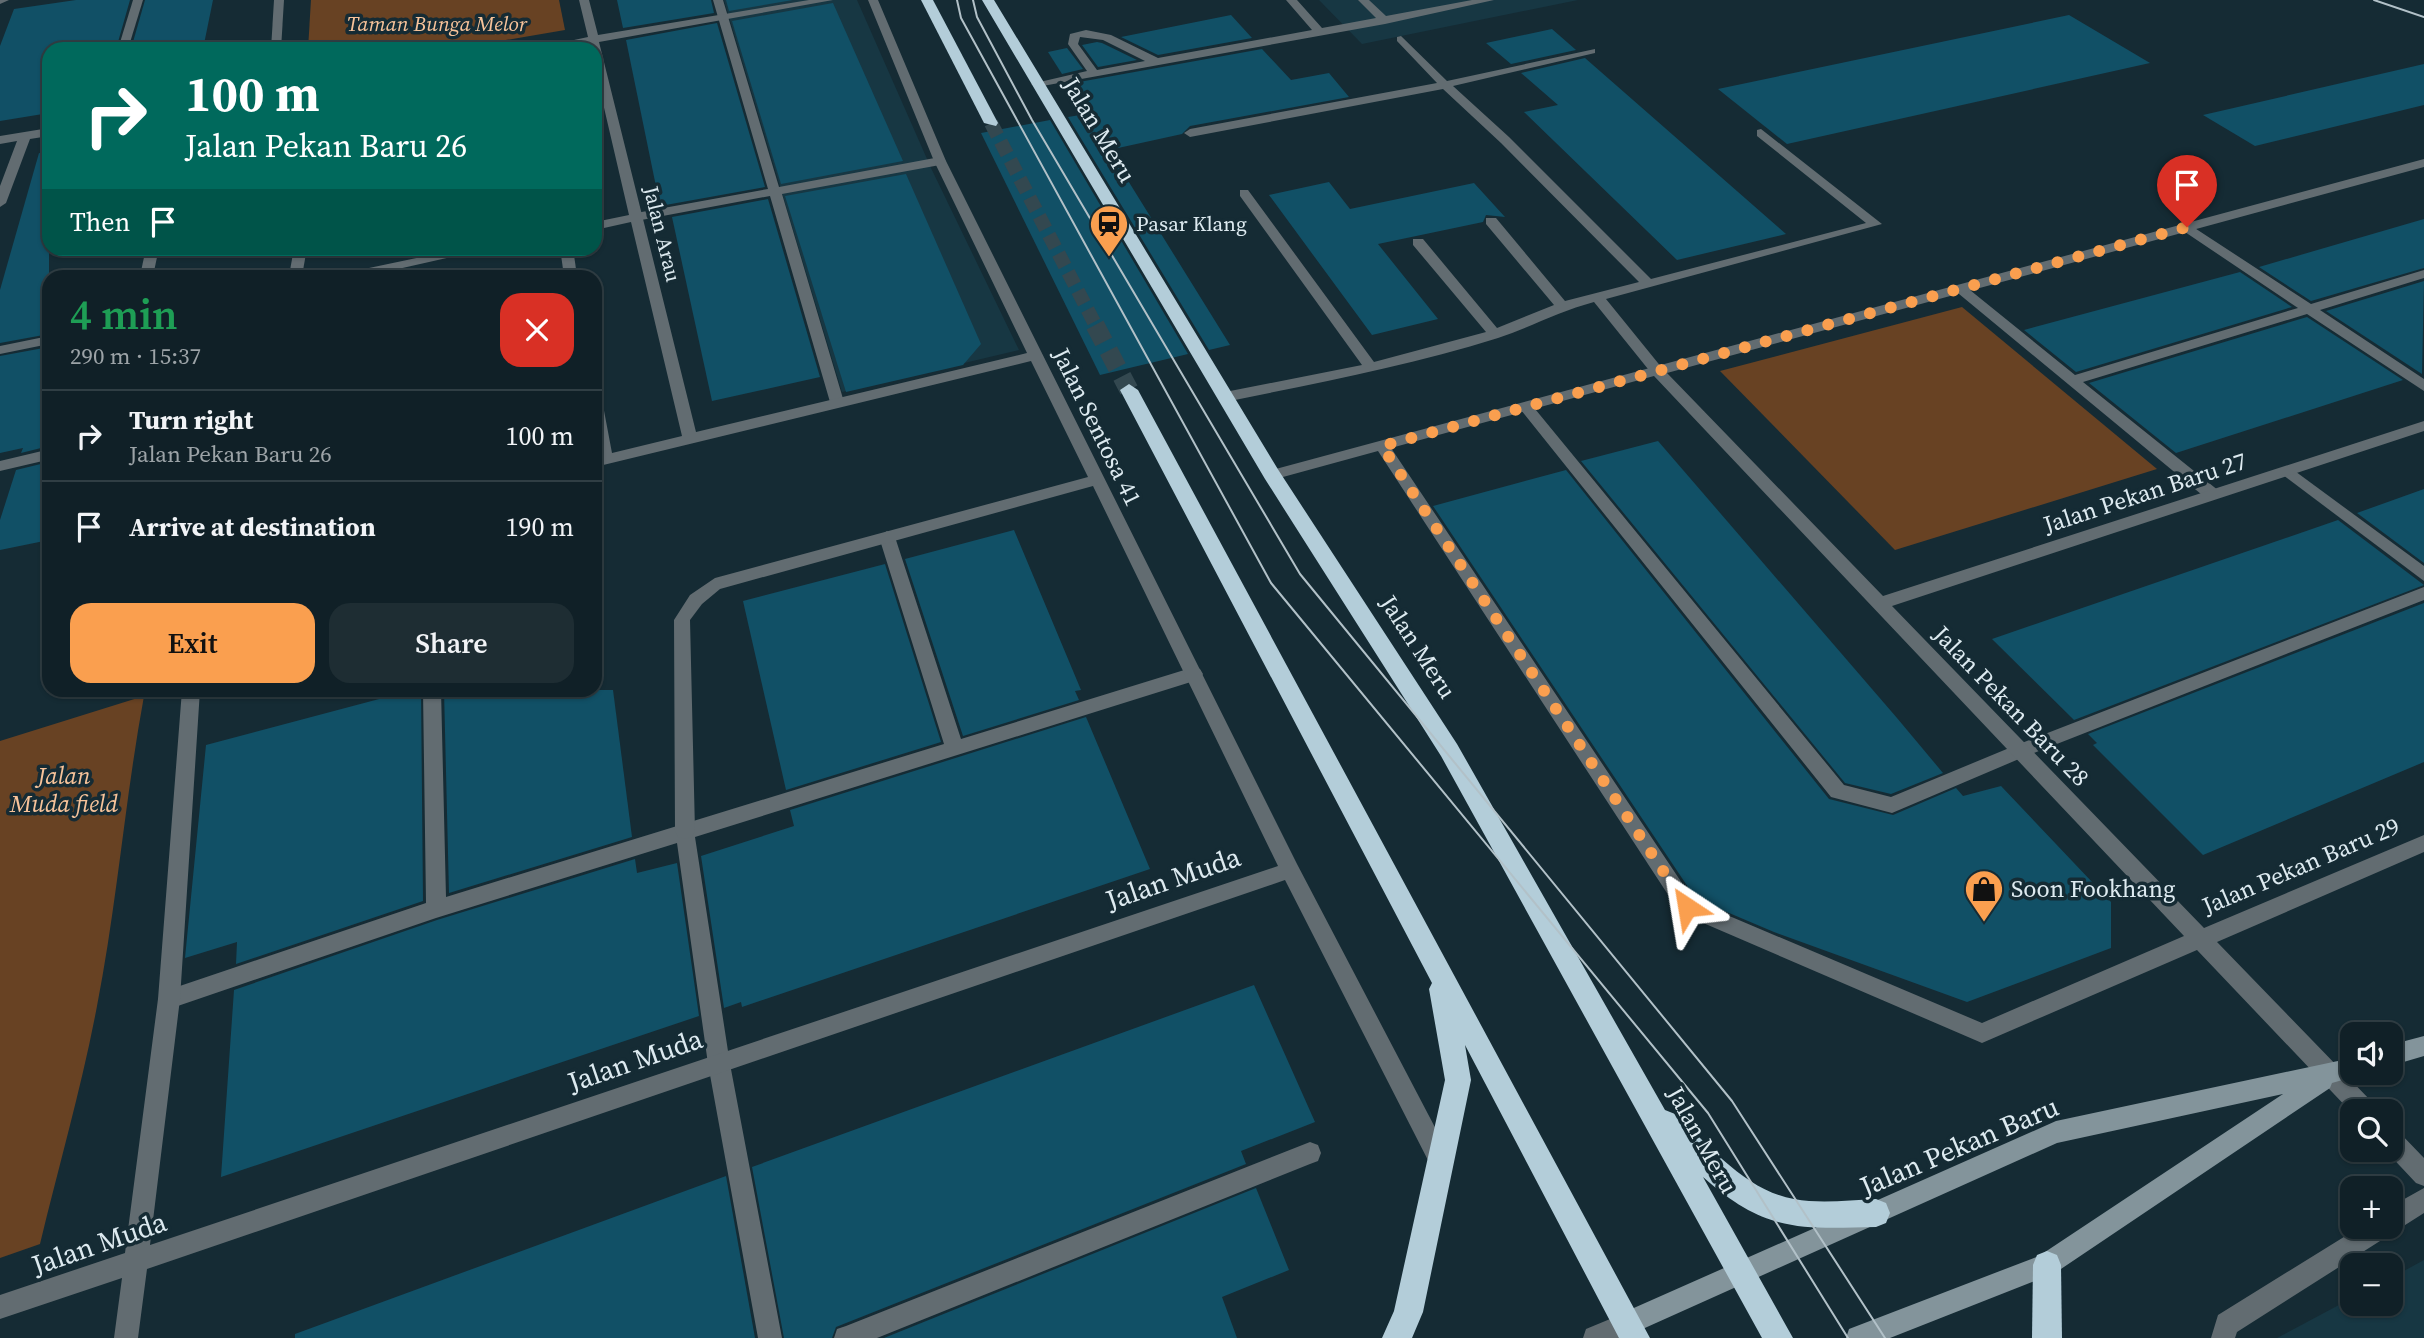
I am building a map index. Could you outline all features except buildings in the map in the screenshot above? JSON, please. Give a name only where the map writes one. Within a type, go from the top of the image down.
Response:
[{"type":"highway","points":[[927,0],[991,123]]},
{"type":"highway","name":"Jalan Meru","points":[[988,0],[1272,475],[1449,750],[1779,1338]]},
{"type":"highway","points":[[1129,390],[1631,1331]]},
{"type":"highway","points":[[1397,1338],[1408,1312],[1458,1080],[1438,969]]},
{"type":"highway","points":[[1654,1112],[1745,1193],[1774,1208],[1794,1213],[1876,1213]]},
{"type":"highway","points":[[2047,1265],[2047,1338]]},
{"type":"street","points":[[125,42],[138,0]]},
{"type":"street","points":[[276,42],[279,0]]},
{"type":"street","name":"Jalan Arau","points":[[583,0],[593,40]]},
{"type":"street","points":[[718,0],[836,402]]},
{"type":"street","points":[[581,42],[828,0]]},
{"type":"street","name":"Jalan Sentosa 41","points":[[873,0],[940,160],[1290,870],[1442,1164]]},
{"type":"street","points":[[1291,0],[1320,32]]},
{"type":"street","points":[[1363,0],[1385,21]]},
{"type":"street","points":[[1423,0],[1433,11]]},
{"type":"street","points":[[1037,84],[1489,0]]},
{"type":"street","points":[[1094,74],[1073,44],[1075,34],[1090,33],[1105,38],[1156,62]]},
{"type":"street","points":[[1401,39],[1648,283]]},
{"type":"street","points":[[1190,133],[1445,85],[1591,51]]},
{"type":"street","name":"Jalan Arau","points":[[602,77],[690,439]]},
{"type":"street","points":[[0,140],[42,133]]},
{"type":"street","points":[[1225,397],[1371,368],[1494,334],[1562,306],[1876,224],[1761,134]]},
{"type":"street","points":[[0,204],[24,136]]},
{"type":"street","points":[[602,224],[940,160]]},
{"type":"street","points":[[1272,475],[2424,163]]},
{"type":"street","points":[[1244,193],[1371,368]]},
{"type":"street","points":[[1491,221],[1562,306]]},
{"type":"street","points":[[2187,227],[2424,386]]},
{"type":"street","points":[[1418,242],[1494,334]]},
{"type":"street","points":[[415,270],[462,256]]},
{"type":"street","points":[[2074,380],[2424,274]]},
{"type":"street","points":[[1960,289],[2213,495]]},
{"type":"street","name":"Jalan Pekan Baru 28","points":[[1597,297],[1657,371],[2020,751],[2199,937],[2340,1070]]},
{"type":"street","points":[[0,350],[42,341]]},
{"type":"street","points":[[602,460],[1036,355]]},
{"type":"street","points":[[1526,407],[1838,791],[1892,805],[2020,751],[2424,593]]},
{"type":"street","name":"Jalan Pekan Baru 27","points":[[1879,604],[2424,426]]},
{"type":"street","name":"Jalan Pekan Baru 29","points":[[1382,446],[1687,907],[1982,1033],[2199,937],[2424,843]]},
{"type":"street","points":[[0,466],[42,456]]},
{"type":"street","points":[[2288,471],[2424,575]]},
{"type":"street","points":[[770,1338],[719,1063],[685,831],[682,620],[688,607],[715,584],[1097,480]]},
{"type":"street","points":[[887,537],[955,750]]},
{"type":"street","points":[[169,999],[436,909],[1194,674]]},
{"type":"street","points":[[125,1338],[169,999],[191,697]]},
{"type":"street","points":[[432,697],[436,909]]},
{"type":"street","name":"Jalan Muda","points":[[0,1307],[1290,870]]},
{"type":"street","points":[[2403,1052],[2424,1046]]},
{"type":"street","name":"Jalan Pekan Baru","points":[[1631,1331],[1742,1275],[2056,1132],[2340,1071]]},
{"type":"street","points":[[1858,1338],[2047,1265],[2340,1072]]},
{"type":"street","points":[[846,1338],[1310,1153]]},
{"type":"street","points":[[2403,1153],[2424,1175]]},
{"type":"street","points":[[2403,1213],[2424,1200]]},
{"type":"street","points":[[2223,1338],[2227,1324],[2362,1239]]},
{"type":"street","points":[[1595,1338],[1631,1331]]},
{"type":"shaded area","points":[[724,0],[857,0],[931,168],[1019,350],[842,392]]},
{"type":"shaded area","points":[[1319,0],[1578,0],[1362,44]]},
{"type":"shaded area","points":[[2424,1260],[2424,1338],[2277,1338],[2340,1304],[2340,1316],[2403,1316],[2403,1271]]},
{"type":"green space","name":"Taman Bunga Melor","points":[[311,0],[559,0],[565,30],[494,42],[308,42]]},
{"type":"green space","points":[[1962,307],[2157,469],[1895,550],[1720,371]]},
{"type":"green space","name":"Jalan Muda field","points":[[144,697],[97,1006],[40,1244],[0,1258],[0,741]]},
{"type":"tunnel","points":[[991,123],[1096,326]]},
{"type":"tunnel","points":[[1095,325],[1129,390]]},
{"type":"tram line","points":[[957,0],[961,18],[1271,583],[1708,1113],[1848,1338]]},
{"type":"tram line","points":[[973,0],[977,17],[1032,120],[1300,574],[1732,1101],[1885,1338]]},
{"type":"tram line","points":[[2374,0],[2424,17]]},
{"type":"place","name":"Pasar Klang","points":[[1109,258]]},
{"type":"place","name":"Soon Fookhang","points":[[1984,923]]},
{"type":"route","points":[[1687,907],[1382,446],[2187,227]]}]
